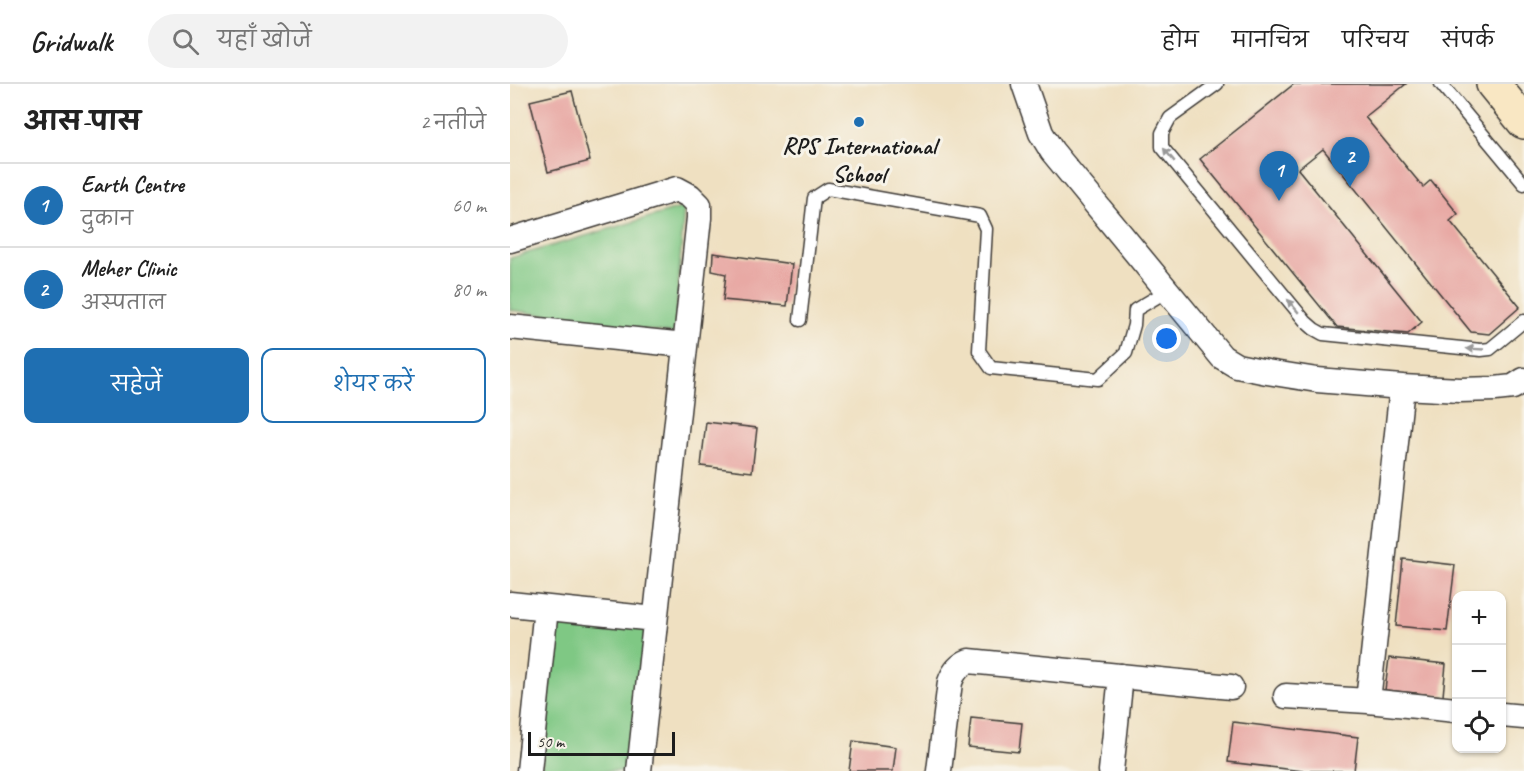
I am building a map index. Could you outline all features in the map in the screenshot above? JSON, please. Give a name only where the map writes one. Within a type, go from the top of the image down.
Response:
[{"type":"main road","points":[[1493,84],[1524,122]]},
{"type":"street","points":[[1024,84],[1041,133],[1052,151],[1222,357],[1237,366],[1317,380],[1402,387],[1495,389],[1513,387],[1524,381]]},
{"type":"street","points":[[510,240],[677,189],[690,196],[699,205],[639,771]]},
{"type":"street","points":[[510,327],[685,345]]},
{"type":"street","points":[[1368,701],[1402,387]]},
{"type":"street","points":[[510,604],[655,619]]},
{"type":"street","points":[[529,771],[546,608]]},
{"type":"street","points":[[939,771],[950,682],[960,664],[969,661],[1231,687]]},
{"type":"street","points":[[1111,771],[1121,676]]},
{"type":"street","points":[[1286,696],[1452,710]]},
{"type":"street","points":[[1506,715],[1524,717]]},
{"type":"lane","points":[[1217,84],[1170,118],[1162,133],[1161,147],[1314,329],[1323,334],[1481,350],[1490,349],[1524,321]]},
{"type":"lane","points":[[1441,84],[1524,184]]},
{"type":"lane","points":[[800,320],[814,198],[828,189],[980,216],[986,229],[979,351],[991,368],[1098,379],[1126,353],[1134,325],[1135,310],[1167,291]]},
{"type":"green space","points":[[684,207],[675,334],[510,310],[510,258]]},
{"type":"green space","points":[[556,618],[647,627],[633,771],[541,771]]},
{"type":"building","points":[[1294,84],[1406,84],[1365,117],[1423,187],[1431,180],[1458,214],[1450,221],[1520,307],[1489,334],[1471,332],[1323,149],[1298,169],[1422,322],[1408,334],[1337,327],[1200,159]]},
{"type":"building","points":[[572,91],[590,161],[548,172],[530,101]]},
{"type":"building","points":[[713,253],[792,264],[787,306],[723,300],[726,274],[712,271]]},
{"type":"building","points":[[706,422],[757,428],[752,472],[701,466]]},
{"type":"building","points":[[1403,559],[1455,565],[1447,631],[1396,626]]},
{"type":"building","points":[[1389,658],[1446,664],[1443,696],[1385,690]]},
{"type":"building","points":[[971,718],[1022,723],[1019,752],[968,747]]},
{"type":"building","points":[[1233,722],[1358,737],[1354,771],[1303,771],[1228,762]]},
{"type":"building","points":[[853,741],[896,747],[893,771],[849,771]]},
{"type":"place","name":"RPS International School","points":[[859,122]]},
{"type":"place","name":"Meher Clinic","points":[[1350,187]]},
{"type":"place","name":"Earth Centre","points":[[1279,201]]}]
